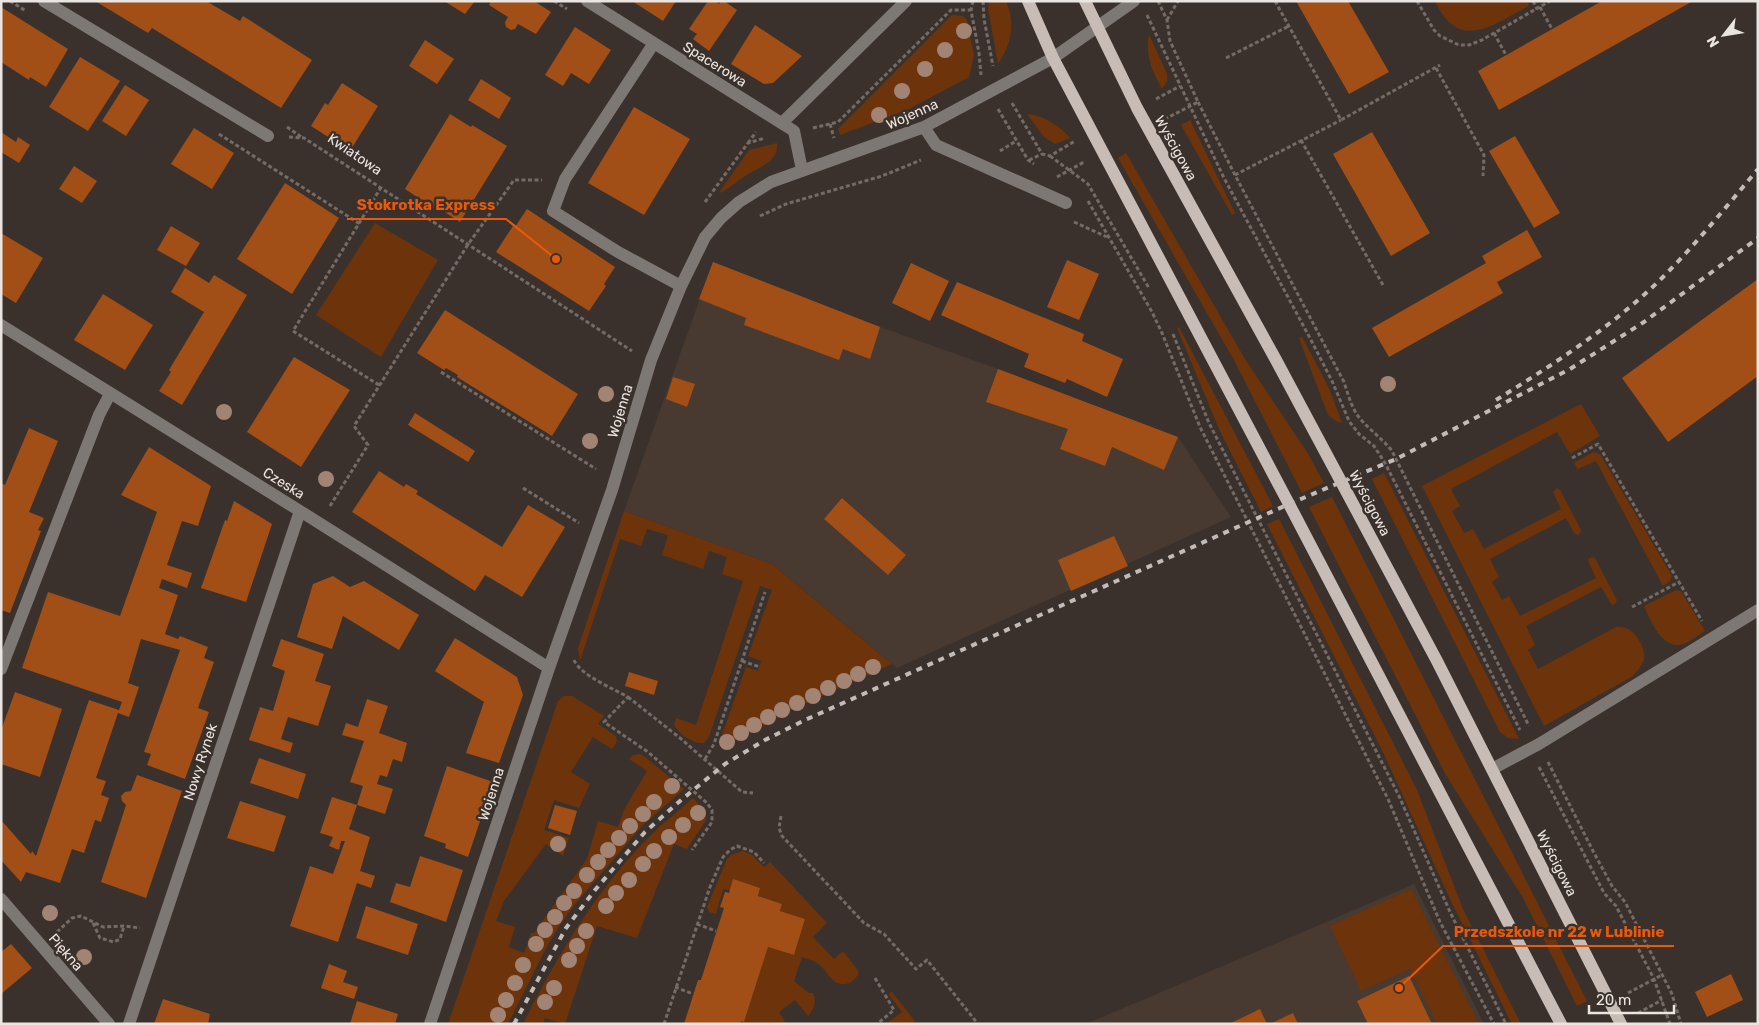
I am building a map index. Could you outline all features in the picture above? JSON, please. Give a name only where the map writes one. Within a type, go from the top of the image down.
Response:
[{"type":"main road","points":[[1028,1],[1053,58],[1561,1024]]},
{"type":"main road","name":"Wyścigowa","points":[[1085,1],[1137,108],[1276,360],[1437,661],[1620,1024]]},
{"type":"street","points":[[44,1],[268,136]]},
{"type":"street","name":"Spacerowa","points":[[587,1],[794,131],[802,170]]},
{"type":"street","points":[[782,123],[906,1]]},
{"type":"street","name":"Wojenna","points":[[430,1024],[549,668],[612,490],[651,360],[680,286],[705,237],[721,218],[771,182],[882,144],[924,127],[1053,58],[1097,26],[1139,5]]},
{"type":"street","points":[[654,43],[565,179],[553,211],[618,252],[680,286]]},
{"type":"street","points":[[924,127],[936,145],[1066,203]]},
{"type":"street","name":"Czeska","points":[[1,325],[549,668]]},
{"type":"street","points":[[1,669],[99,416],[110,394]]},
{"type":"street","name":"Nowy Rynek","points":[[129,1024],[300,511]]},
{"type":"street","points":[[1492,768],[1534,747],[1758,610]]},
{"type":"street","name":"Piękna","points":[[1,899],[109,1024]]},
{"type":"path","points":[[973,1],[971,10],[981,76],[1028,160],[1035,165]]},
{"type":"path","points":[[1158,1],[1168,20],[1170,41],[1198,102],[1344,382],[1350,402],[1358,415],[1392,451],[1604,892],[1616,906],[1654,979],[1670,1024]]},
{"type":"path","points":[[1168,20],[1178,1]]},
{"type":"path","points":[[1276,1],[1341,120]]},
{"type":"path","points":[[1417,1],[1434,30],[1449,41],[1459,45],[1469,45],[1494,33],[1550,1]]},
{"type":"path","points":[[1533,1],[1552,29]]},
{"type":"path","points":[[1139,5],[1241,212],[1332,381],[1349,421],[1359,434],[1374,446],[1385,463],[1534,747],[1612,886],[1625,902],[1672,994],[1682,1024]]},
{"type":"path","points":[[1226,58],[1289,26]]},
{"type":"path","points":[[1494,33],[1506,56]]},
{"type":"path","points":[[1235,175],[1341,120],[1440,65]]},
{"type":"path","points":[[1436,68],[1484,155],[1483,176]]},
{"type":"path","points":[[1189,107],[1198,102]]},
{"type":"path","name":"Kwiatowa","points":[[268,136],[304,138],[467,246],[639,356]]},
{"type":"path","points":[[1302,140],[1383,285]]},
{"type":"path","points":[[1056,177],[1102,152]]},
{"type":"path","points":[[1050,156],[1088,184],[1152,294]]},
{"type":"path","points":[[754,220],[786,204],[882,176],[928,157]]},
{"type":"path","points":[[1049,173],[1063,181]]},
{"type":"path","points":[[328,508],[368,445],[354,426],[467,246],[514,180],[565,179]]},
{"type":"path","points":[[379,385],[293,331],[380,189]]},
{"type":"path","points":[[1087,200],[1155,319],[1200,426],[1388,799],[1440,922],[1494,1024]]},
{"type":"path","points":[[1072,221],[1107,237]]},
{"type":"path","points":[[1172,331],[1210,423],[1399,796],[1450,912],[1506,1024]]},
{"type":"path","points":[[441,372],[601,472]]},
{"type":"path","points":[[1572,458],[1598,444],[1713,639]]},
{"type":"path","points":[[523,488],[583,526]]},
{"type":"path","points":[[1632,607],[1679,582]]},
{"type":"path","points":[[705,759],[714,744],[765,592]]},
{"type":"path","points":[[574,658],[575,664],[585,674],[628,697],[705,759],[742,792],[753,793]]},
{"type":"path","points":[[742,661],[760,667]]},
{"type":"path","points":[[628,697],[604,722],[648,752],[707,803],[712,810],[712,822],[692,850]]},
{"type":"path","points":[[781,816],[779,828],[782,836],[864,922],[884,934],[916,969],[927,960],[978,1024]]},
{"type":"path","points":[[664,1024],[697,924],[713,879],[723,858],[730,850],[737,846],[754,852],[764,863]]},
{"type":"path","points":[[61,928],[72,918],[82,916],[102,927],[124,926],[142,929]]},
{"type":"path","points":[[93,923],[100,938],[114,942],[120,939],[124,926]]},
{"type":"path","points":[[697,924],[716,931]]},
{"type":"path","points":[[875,978],[894,1010],[877,1024]]},
{"type":"path","points":[[675,987],[693,994]]},
{"type":"shaded area","points":[[989,1],[1006,1],[1011,17],[1009,42],[998,64],[988,8]]},
{"type":"shaded area","points":[[1435,1],[1527,1],[1529,6],[1490,26],[1478,30],[1466,30],[1455,26],[1444,17]]},
{"type":"shaded area","points":[[952,15],[963,16],[967,20],[974,55],[969,77],[909,109],[840,135],[838,129]]},
{"type":"shaded area","points":[[1149,34],[1167,74],[1167,81],[1162,89],[1150,63],[1148,49]]},
{"type":"shaded area","points":[[1027,114],[1051,122],[1070,138],[1055,144],[1044,137]]},
{"type":"shaded area","points":[[1190,120],[1235,213],[1232,215],[1181,125]]},
{"type":"shaded area","points":[[777,143],[775,156],[771,160],[721,193],[720,191],[749,150]]},
{"type":"shaded area","points":[[1126,153],[1245,359],[1307,452],[1324,483],[1302,493],[1235,362],[1118,158]]},
{"type":"shaded area","points":[[375,223],[438,260],[381,357],[316,315]]},
{"type":"shaded area","points":[[713,262],[880,327],[1178,437],[1231,517],[897,668],[772,564],[624,511]]},
{"type":"shaded area","points":[[1179,327],[1273,506],[1261,512],[1219,429],[1177,328]]},
{"type":"shaded area","points":[[1302,337],[1329,388],[1342,423],[1328,415],[1299,338]]},
{"type":"shaded area","points":[[1581,404],[1600,436],[1570,454],[1557,432],[1451,489],[1460,506],[1452,511],[1464,533],[1473,529],[1484,549],[1561,509],[1553,492],[1557,488],[1560,490],[1581,530],[1578,535],[1574,533],[1566,518],[1490,559],[1499,577],[1492,582],[1502,600],[1509,596],[1520,616],[1596,578],[1588,561],[1592,557],[1595,558],[1617,600],[1612,605],[1601,587],[1526,626],[1535,645],[1528,650],[1538,669],[1616,627],[1631,631],[1638,638],[1642,647],[1644,659],[1633,676],[1544,726],[1422,486]]},
{"type":"shaded area","points":[[1593,452],[1600,454],[1672,576],[1670,581],[1663,586],[1596,461],[1578,469],[1574,463]]},
{"type":"shaded area","points":[[1384,473],[1519,739],[1508,738],[1500,732],[1372,479]]},
{"type":"shaded area","points":[[1332,497],[1587,1001],[1577,1006],[1523,898],[1446,775],[1309,507]]},
{"type":"shaded area","points":[[624,511],[772,564],[892,664],[785,713],[722,749],[719,743],[746,667],[758,671],[761,661],[748,656],[772,590],[760,586],[709,737],[704,743],[695,742],[687,738],[674,725],[676,718],[696,725],[743,581],[722,574],[727,557],[709,551],[703,569],[662,555],[668,535],[647,529],[641,546],[620,539],[580,661],[578,648]]},
{"type":"shaded area","points":[[1279,519],[1417,790],[1463,909],[1521,1024],[1512,1024],[1450,899],[1383,752],[1267,524]]},
{"type":"shaded area","points":[[1676,590],[1681,591],[1705,631],[1687,643],[1676,645],[1669,643],[1658,633],[1644,606]]},
{"type":"shaded area","points":[[564,696],[572,696],[604,716],[598,724],[616,736],[617,742],[612,749],[593,737],[571,772],[590,784],[579,808],[554,800],[544,830],[569,838],[563,856],[546,844],[504,901],[496,921],[515,927],[509,947],[524,953],[531,933],[534,933],[587,859],[598,821],[618,827],[624,810],[647,771],[629,759],[633,755],[640,754],[645,757],[684,789],[643,825],[576,903],[559,926],[543,954],[508,1024],[448,1024],[558,701]]},
{"type":"shaded area","points":[[693,798],[706,812],[706,820],[687,849],[674,844],[637,938],[597,926],[565,1024],[545,1018],[543,1024],[523,1024],[550,973],[596,899],[632,855],[657,829]]},
{"type":"shaded area","points":[[743,851],[752,855],[764,867],[770,862],[827,923],[813,937],[834,959],[843,951],[859,972],[851,982],[838,983],[817,963],[802,957],[794,981],[809,993],[813,993],[814,1005],[808,1016],[795,1000],[779,1012],[786,1024],[740,1024],[741,1021],[744,1022],[768,947],[794,955],[805,919],[780,911],[782,904],[758,896],[760,888],[733,880],[730,890],[723,889],[716,914],[709,912],[707,907],[727,859],[731,855]]},
{"type":"shaded area","points":[[1414,884],[1484,1024],[1086,1024],[1310,929]]},
{"type":"shaded area","points":[[1411,889],[1479,1024],[1437,1024],[1410,969],[1361,991],[1330,926]]},
{"type":"shaded area","points":[[891,991],[915,1021],[912,1024],[886,1024],[902,1012],[889,995]]},
{"type":"building","points":[[95,1],[206,1],[240,21],[243,16],[312,60],[281,108],[152,28],[148,33]]},
{"type":"building","points":[[444,1],[475,1],[465,14]]},
{"type":"building","points":[[491,1],[534,1],[551,12],[536,34],[518,24],[515,29],[511,30],[506,27],[505,22],[508,17],[489,5]]},
{"type":"building","points":[[632,1],[676,1],[663,21]]},
{"type":"building","points":[[708,1],[716,1],[719,4],[721,1],[724,1],[737,10],[709,51],[693,39],[697,34],[689,29]]},
{"type":"building","points":[[1296,1],[1348,1],[1389,72],[1349,94]]},
{"type":"building","points":[[1602,1],[1693,1],[1499,110],[1478,71]]},
{"type":"building","points":[[1,7],[68,49],[46,87],[30,77],[29,80],[1,62]]},
{"type":"building","points":[[755,25],[802,56],[773,83],[764,84],[731,64]]},
{"type":"building","points":[[575,27],[611,50],[589,84],[571,73],[563,86],[545,75]]},
{"type":"building","points":[[425,40],[454,59],[437,84],[409,66]]},
{"type":"building","points":[[80,57],[120,81],[88,131],[49,107]]},
{"type":"building","points":[[481,79],[511,98],[499,119],[468,100]]},
{"type":"building","points":[[342,83],[378,106],[350,151],[311,126],[325,103],[328,105]]},
{"type":"building","points":[[125,85],[149,100],[126,136],[102,121]]},
{"type":"building","points":[[634,107],[690,139],[644,215],[588,183]]},
{"type":"building","points":[[450,114],[507,146],[460,222],[440,209],[438,211],[405,189]]},
{"type":"building","points":[[194,128],[234,153],[212,189],[171,164]]},
{"type":"building","points":[[1,132],[16,142],[18,137],[30,145],[19,163],[1,152]]},
{"type":"building","points":[[1372,132],[1430,233],[1391,256],[1333,154]]},
{"type":"building","points":[[1515,136],[1560,213],[1534,228],[1489,151]]},
{"type":"building","points":[[74,166],[97,181],[82,203],[59,189]]},
{"type":"building","points":[[285,183],[339,218],[292,294],[237,259]]},
{"type":"building","points":[[527,209],[615,267],[604,284],[606,286],[589,311],[496,252]]},
{"type":"building","points":[[171,226],[200,243],[186,266],[157,250]]},
{"type":"building","points":[[1527,230],[1542,257],[1497,282],[1503,293],[1389,357],[1372,328],[1486,263],[1482,256]]},
{"type":"building","points":[[1,233],[43,258],[16,303],[1,294]]},
{"type":"building","points":[[1067,260],[1099,274],[1079,320],[1047,307]]},
{"type":"building","points":[[713,262],[880,327],[870,359],[843,349],[839,360],[744,325],[746,318],[699,299]]},
{"type":"building","points":[[911,263],[949,281],[930,321],[892,303]]},
{"type":"building","points":[[185,268],[209,283],[214,275],[247,295],[182,405],[159,391],[171,372],[169,370],[204,312],[171,292]]},
{"type":"building","points":[[1758,279],[1758,376],[1668,442],[1622,378]]},
{"type":"building","points":[[957,282],[1084,334],[1082,341],[1123,359],[1107,397],[1067,379],[1065,383],[1024,367],[1029,354],[941,315]]},
{"type":"building","points":[[103,294],[153,325],[125,370],[74,340]]},
{"type":"building","points":[[445,310],[578,394],[552,436],[457,377],[458,375],[446,368],[444,370],[417,353]]},
{"type":"building","points":[[294,357],[350,390],[301,467],[247,432]]},
{"type":"building","points":[[998,369],[1178,437],[1164,470],[1112,447],[1105,466],[1060,449],[1068,429],[986,402]]},
{"type":"building","points":[[673,377],[695,384],[687,407],[666,399]]},
{"type":"building","points":[[415,413],[475,451],[468,462],[408,425]]},
{"type":"building","points":[[29,428],[58,441],[29,512],[44,518],[38,530],[41,531],[10,613],[1,610],[1,483],[5,485]]},
{"type":"building","points":[[149,447],[211,486],[198,526],[182,521],[167,565],[192,573],[187,588],[162,579],[159,588],[178,595],[165,634],[178,639],[180,636],[208,647],[204,658],[214,662],[198,708],[209,712],[185,779],[147,765],[151,754],[144,752],[180,650],[141,639],[128,683],[139,687],[129,717],[118,713],[96,778],[106,781],[101,795],[109,798],[101,822],[95,820],[84,853],[72,849],[60,883],[26,872],[21,882],[1,860],[1,820],[31,854],[32,851],[36,856],[89,700],[119,710],[122,702],[22,668],[48,592],[120,616],[157,512],[121,495]]},
{"type":"building","points":[[379,471],[404,487],[406,484],[418,491],[416,494],[502,547],[528,505],[565,527],[522,597],[485,575],[475,591],[352,512]]},
{"type":"building","points":[[842,498],[906,555],[888,575],[824,519]]},
{"type":"building","points":[[234,501],[272,524],[246,602],[201,588],[225,520],[227,521]]},
{"type":"building","points":[[1114,536],[1128,566],[1071,591],[1058,560]]},
{"type":"building","points":[[333,576],[350,587],[364,581],[419,615],[399,650],[343,616],[332,649],[297,637],[313,584]]},
{"type":"building","points":[[455,638],[517,677],[523,695],[499,763],[466,753],[484,702],[435,671]]},
{"type":"building","points":[[281,639],[324,654],[315,681],[331,686],[318,726],[288,717],[281,739],[293,743],[290,753],[249,740],[260,707],[273,711],[285,671],[272,666]]},
{"type":"building","points":[[629,672],[658,681],[654,695],[625,686]]},
{"type":"building","points":[[15,692],[62,709],[40,777],[1,764],[1,730]]},
{"type":"building","points":[[367,699],[388,706],[379,733],[407,743],[402,762],[393,759],[387,777],[380,775],[377,784],[393,789],[385,814],[357,805],[363,786],[350,782],[364,741],[342,735],[346,723],[358,727]]},
{"type":"building","points":[[259,758],[306,774],[298,799],[250,783]]},
{"type":"building","points":[[447,766],[493,782],[468,857],[445,848],[446,844],[424,836]]},
{"type":"building","points":[[137,775],[182,791],[146,898],[101,882],[126,805],[122,801],[121,796],[125,792],[131,791]]},
{"type":"building","points":[[332,797],[357,805],[349,829],[370,837],[360,871],[375,876],[371,888],[357,883],[338,942],[290,926],[310,866],[333,874],[345,841],[341,841],[339,850],[329,846],[333,837],[320,833]]},
{"type":"building","points":[[240,801],[286,816],[274,852],[227,838]]},
{"type":"building","points":[[555,805],[577,811],[570,835],[548,828]]},
{"type":"building","points":[[420,856],[463,870],[446,922],[390,902],[396,883],[410,887]]},
{"type":"building","points":[[733,879],[760,888],[758,896],[782,904],[780,911],[805,919],[794,955],[768,947],[744,1022],[741,1021],[740,1024],[684,1024],[698,980],[701,980],[724,908],[720,907],[725,892],[729,893]]},
{"type":"building","points":[[366,906],[418,924],[408,955],[356,938]]},
{"type":"building","points":[[11,944],[32,968],[1,994],[1,952]]},
{"type":"building","points":[[329,964],[347,971],[343,982],[358,987],[354,999],[321,988]]},
{"type":"building","points":[[1731,974],[1743,1000],[1707,1017],[1695,992]]},
{"type":"building","points":[[1409,976],[1432,1024],[1368,1024],[1357,1001]]},
{"type":"building","points":[[163,999],[210,1014],[208,1024],[154,1024]]},
{"type":"building","points":[[357,1001],[398,1014],[395,1024],[350,1024]]},
{"type":"building","points":[[1260,1009],[1267,1024],[1229,1024]]},
{"type":"building","points":[[1293,1013],[1298,1024],[1270,1024]]},
{"type":"railway","points":[[1496,400],[1582,344],[1643,296],[1687,252],[1758,169]]},
{"type":"railway","points":[[514,1024],[566,928],[595,890],[645,832],[725,764],[765,740],[805,720],[1289,504],[1396,459],[1570,369],[1644,322],[1758,238]]},
{"type":"place","name":"Stokrotka Express","points":[[556,259]]},
{"type":"place","name":"Przedszkole nr 22 w Lublinie","points":[[1399,988]]}]
